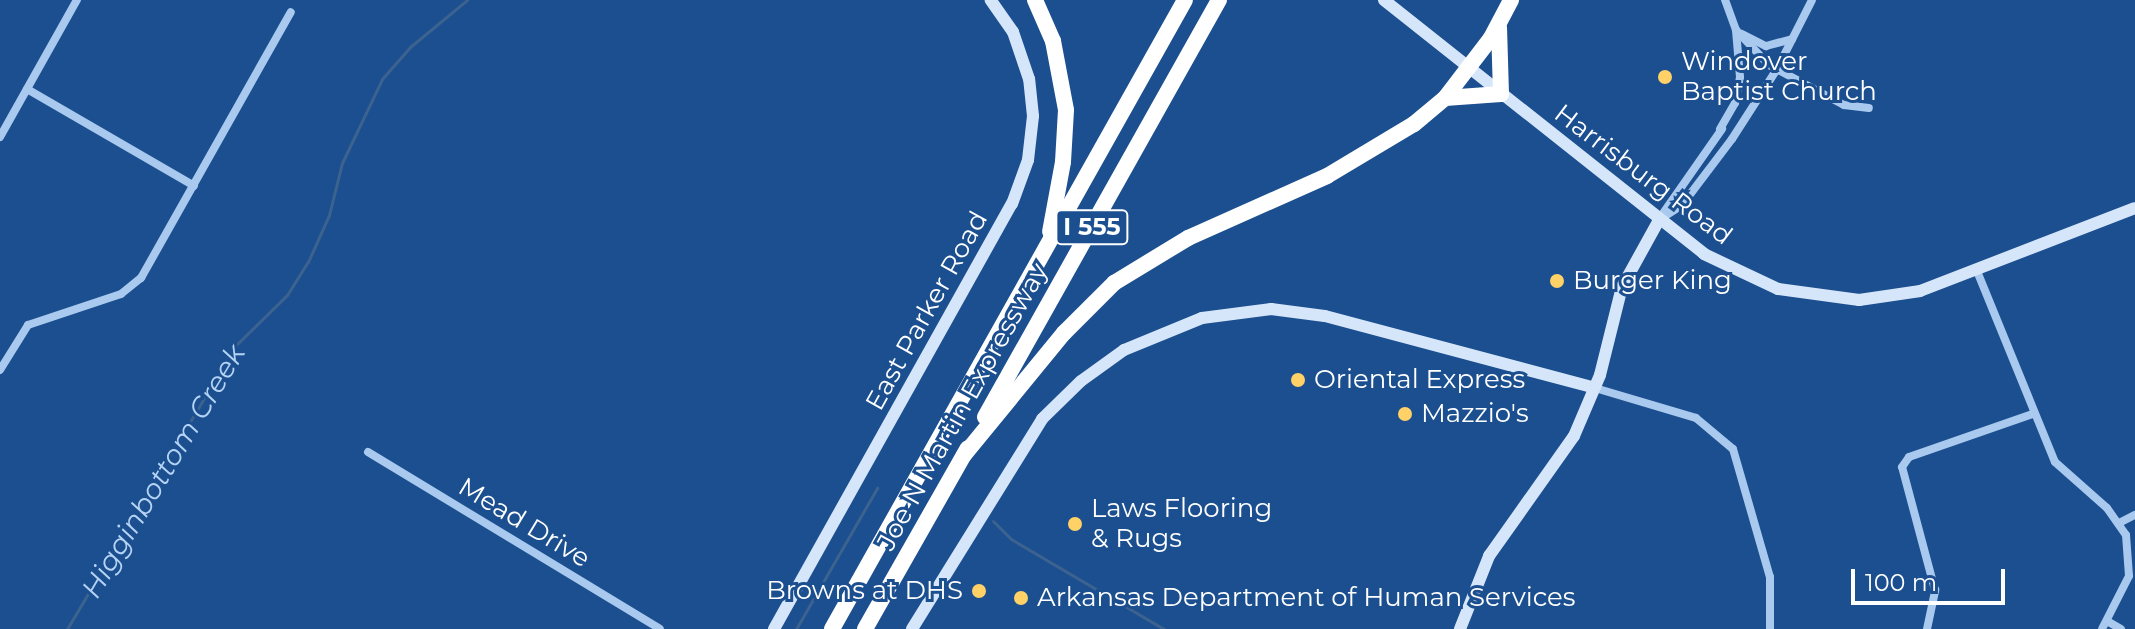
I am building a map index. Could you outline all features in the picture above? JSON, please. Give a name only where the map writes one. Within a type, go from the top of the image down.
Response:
[{"type":"highway","points":[[1035,0],[1053,41],[1066,110],[1063,162],[1049,243]]},
{"type":"highway","name":"Joe N Martin Expressway","points":[[832,629],[1185,0]]},
{"type":"highway","name":"Joe N Martin Expressway","points":[[865,629],[1219,0]]},
{"type":"highway","points":[[964,455],[1064,333],[1114,283],[1188,238],[1350,163],[1445,98],[1499,28],[1511,0]]},
{"type":"highway","points":[[1445,98],[1501,94],[1499,28]]},
{"type":"street","points":[[0,137],[77,0]]},
{"type":"street","name":"East Parker Road","points":[[774,629],[1012,204],[1028,160],[1033,116],[1029,79],[1013,32],[991,0]]},
{"type":"street","name":"Harrisburg Road","points":[[1384,0],[1659,220],[1739,273],[1809,297],[1885,297],[1977,271],[2135,208]]},
{"type":"street","points":[[1725,0],[1736,30],[1750,50],[1777,69],[1844,105],[1869,108]]},
{"type":"street","points":[[1659,220],[1682,205],[1732,139],[1740,119],[1777,69],[1812,0]]},
{"type":"street","points":[[0,370],[28,325],[132,287],[194,186],[291,12]]},
{"type":"street","points":[[1736,30],[1759,45],[1792,39]]},
{"type":"street","points":[[1460,629],[1489,556],[1557,465],[1595,388],[1622,287],[1659,220],[1732,111],[1740,77],[1736,30]]},
{"type":"street","points":[[27,89],[194,186]]},
{"type":"street","points":[[1720,129],[1740,119]]},
{"type":"street","points":[[1977,271],[2055,462],[2119,523],[2129,551],[2129,576],[2105,625],[2121,629]]},
{"type":"street","points":[[912,629],[1042,419],[1081,381],[1124,350],[1202,318],[1271,309],[1325,316],[1696,418],[1733,449],[1770,577],[1770,629]]},
{"type":"street","points":[[1927,629],[1935,590],[1902,467],[1909,457],[2035,413]]},
{"type":"street","name":"Mead Drive","points":[[368,452],[660,629]]},
{"type":"street","points":[[2119,523],[2135,515]]},
{"type":"waterway","name":"Higginbottom Creek","points":[[67,629],[235,346],[287,295],[308,262],[329,215],[342,163],[382,79],[410,47],[467,0]]},
{"type":"waterway","points":[[796,629],[877,488]]},
{"type":"waterway","points":[[993,521],[1011,539],[1164,629]]},
{"type":"place","name":"Windover Baptist Church","points":[[1665,77]]},
{"type":"place","name":"Burger King","points":[[1557,281]]},
{"type":"place","name":"Oriental Express","points":[[1298,380]]},
{"type":"place","name":"Mazzio's","points":[[1405,414]]},
{"type":"place","name":"Laws Flooring & Rugs","points":[[1075,524]]},
{"type":"place","name":"Browns at DHS","points":[[979,591]]},
{"type":"place","name":"Arkansas Department of Human Services","points":[[1021,598]]}]
